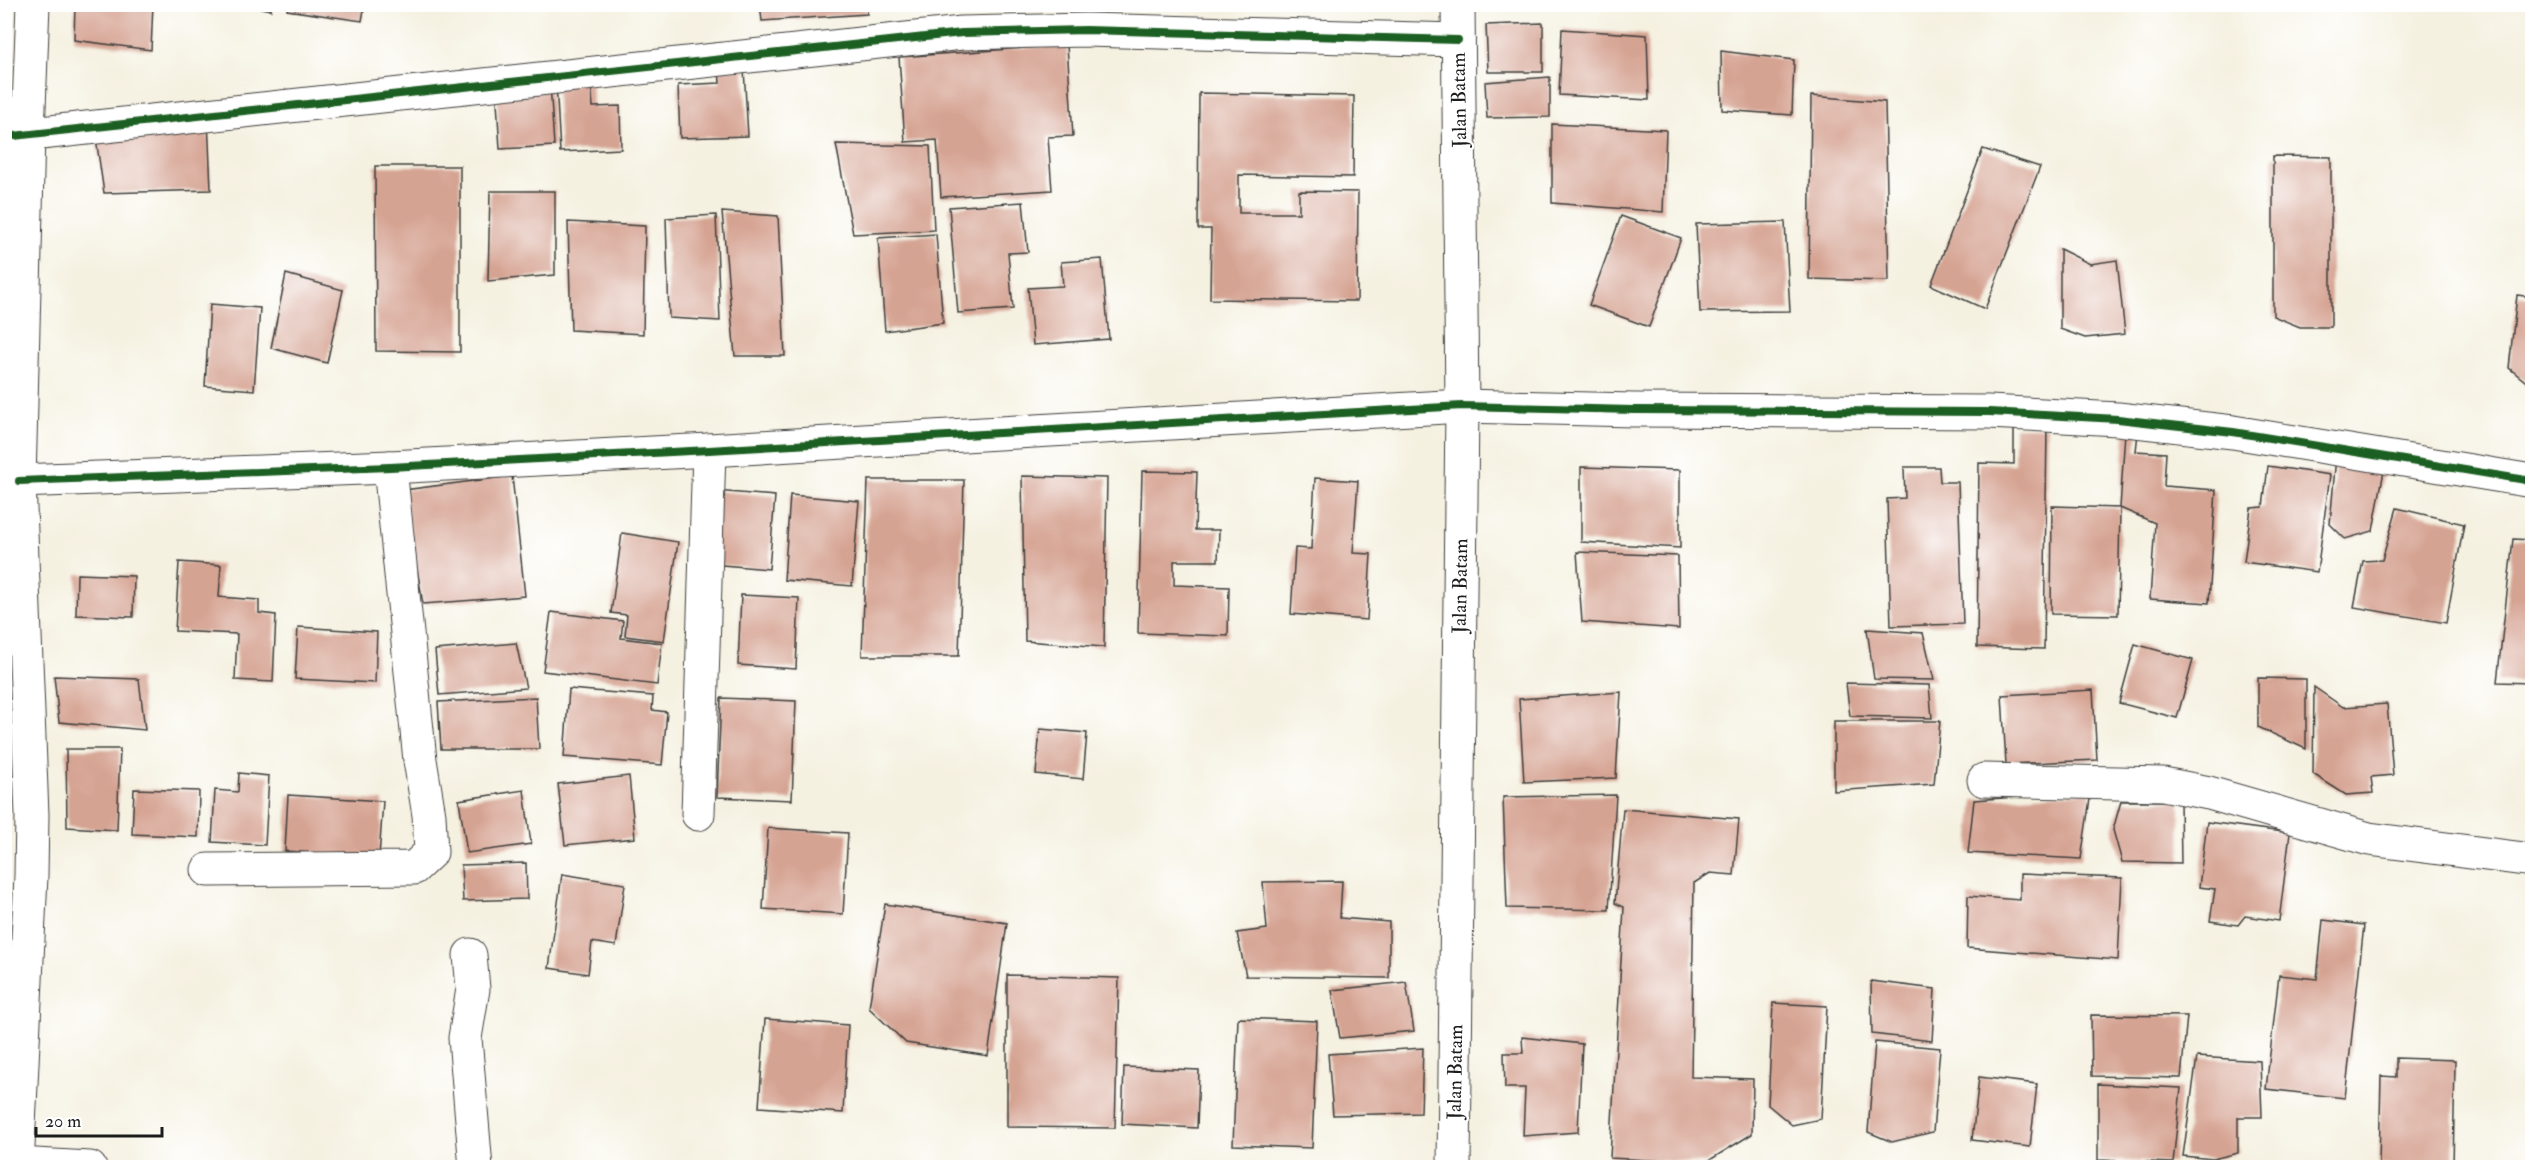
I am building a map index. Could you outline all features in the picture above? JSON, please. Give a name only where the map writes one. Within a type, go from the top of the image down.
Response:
[{"type":"street","points":[[33,4],[16,135],[19,481],[12,539],[29,680],[18,816],[31,876],[17,1166],[90,1167]]},
{"type":"street","name":"Jalan Batam","points":[[1454,1167],[1462,406],[1458,4]]},
{"type":"street","points":[[16,135],[962,33],[1086,30],[1458,40]]},
{"type":"street","points":[[19,481],[709,450],[1462,406],[1634,410],[1989,412],[2118,419],[2233,432],[2532,481]]},
{"type":"street","points":[[698,814],[709,450]]},
{"type":"street","points":[[208,870],[414,868],[430,852],[429,815],[420,760],[390,466]]},
{"type":"street","points":[[1984,780],[2163,784],[2209,793],[2369,839],[2532,860]]},
{"type":"street","points":[[470,955],[473,989],[465,1038],[476,1167]]},
{"type":"building","points":[[4,4],[8,4],[6,38],[4,38]]},
{"type":"building","points":[[75,4],[153,4],[151,50],[74,40]]},
{"type":"building","points":[[242,4],[272,4],[271,10]]},
{"type":"building","points":[[288,4],[365,4],[362,21],[287,10]]},
{"type":"building","points":[[760,4],[866,4],[867,14],[762,21]]},
{"type":"building","points":[[1543,23],[1543,72],[1488,72],[1486,25]]},
{"type":"building","points":[[1562,29],[1647,35],[1649,100],[1559,95]]},
{"type":"building","points":[[1067,45],[1073,136],[1048,137],[1052,190],[941,197],[937,140],[905,142],[899,57]]},
{"type":"building","points":[[1721,51],[1794,60],[1792,115],[1722,110]]},
{"type":"building","points":[[744,69],[748,136],[680,138],[678,85],[720,83],[719,70]]},
{"type":"building","points":[[1550,77],[1550,117],[1487,118],[1485,82]]},
{"type":"building","points":[[591,81],[593,107],[620,106],[621,149],[560,152],[556,82]]},
{"type":"building","points":[[550,83],[554,146],[500,149],[496,86]]},
{"type":"building","points":[[1199,93],[1354,96],[1353,177],[1239,175],[1239,213],[1299,213],[1299,191],[1358,192],[1357,301],[1210,299],[1211,229],[1198,229]]},
{"type":"building","points":[[1811,96],[1885,102],[1889,281],[1809,279]]},
{"type":"building","points":[[208,119],[211,190],[104,193],[95,131]]},
{"type":"building","points":[[1552,124],[1666,130],[1663,212],[1552,203]]},
{"type":"building","points":[[836,144],[930,146],[934,230],[853,234]]},
{"type":"building","points":[[1983,149],[2040,167],[1985,309],[1931,285]]},
{"type":"building","points":[[2273,156],[2331,157],[2331,327],[2300,327],[2273,316]]},
{"type":"building","points":[[375,166],[460,166],[460,352],[376,351]]},
{"type":"building","points":[[490,191],[555,191],[555,275],[488,281]]},
{"type":"building","points":[[1023,202],[1028,252],[1008,253],[1013,309],[958,313],[949,207]]},
{"type":"building","points":[[722,212],[778,216],[785,356],[735,356]]},
{"type":"building","points":[[716,215],[720,321],[669,318],[666,218]]},
{"type":"building","points":[[1621,216],[1681,238],[1649,327],[1589,305]]},
{"type":"building","points":[[568,222],[645,226],[643,334],[571,330]]},
{"type":"building","points":[[1785,222],[1790,311],[1700,312],[1696,224]]},
{"type":"building","points":[[936,234],[943,323],[885,331],[878,238]]},
{"type":"building","points":[[2060,249],[2090,264],[2117,260],[2125,334],[2085,338],[2060,329]]},
{"type":"building","points":[[1102,259],[1109,339],[1033,345],[1028,288],[1063,286],[1061,262]]},
{"type":"building","points":[[286,274],[343,290],[327,363],[271,348]]},
{"type":"building","points":[[2517,295],[2532,297],[2532,384],[2530,385],[2509,368]]},
{"type":"building","points":[[210,304],[260,308],[254,390],[205,386]]},
{"type":"building","points":[[2014,427],[2047,427],[2044,649],[1977,647],[1979,463],[2014,464]]},
{"type":"building","points":[[2125,432],[2138,433],[2136,451],[2166,453],[2164,486],[2216,490],[2209,603],[2150,599],[2155,523],[2120,508]]},
{"type":"building","points":[[2336,456],[2385,465],[2373,531],[2345,539],[2330,524]]},
{"type":"building","points":[[2268,466],[2330,475],[2317,572],[2244,562],[2251,508],[2263,507]]},
{"type":"building","points":[[1581,467],[1680,470],[1680,548],[1581,542]]},
{"type":"building","points":[[1904,467],[1939,467],[1940,482],[1958,482],[1963,624],[1891,626],[1887,499],[1905,498]]},
{"type":"building","points":[[1142,471],[1197,472],[1195,530],[1219,530],[1218,561],[1174,561],[1174,585],[1229,587],[1228,636],[1138,633]]},
{"type":"building","points":[[512,476],[525,596],[423,604],[404,490]]},
{"type":"building","points":[[1022,476],[1107,478],[1104,647],[1025,641]]},
{"type":"building","points":[[1315,478],[1358,481],[1353,553],[1371,554],[1367,620],[1291,614],[1295,548],[1311,549]]},
{"type":"building","points":[[868,480],[964,480],[959,656],[862,656]]},
{"type":"building","points":[[716,491],[775,496],[769,569],[710,564]]},
{"type":"building","points":[[790,495],[859,501],[852,586],[784,580]]},
{"type":"building","points":[[2052,506],[2120,508],[2118,615],[2051,614]]},
{"type":"building","points":[[2397,508],[2464,524],[2446,623],[2354,607],[2363,561],[2382,560]]},
{"type":"building","points":[[622,533],[678,542],[664,641],[625,636],[627,615],[611,613]]},
{"type":"building","points":[[2513,539],[2532,540],[2532,683],[2497,682]]},
{"type":"building","points":[[1577,552],[1678,556],[1679,629],[1582,622]]},
{"type":"building","points":[[179,562],[221,565],[219,597],[259,600],[259,613],[276,615],[273,682],[235,680],[237,634],[175,631]]},
{"type":"building","points":[[77,574],[134,576],[133,617],[76,615]]},
{"type":"building","points":[[741,595],[799,598],[796,669],[738,665]]},
{"type":"building","points":[[551,612],[623,621],[621,638],[662,643],[657,685],[543,671]]},
{"type":"building","points":[[298,627],[377,632],[375,683],[295,679]]},
{"type":"building","points":[[1867,629],[1923,633],[1934,680],[1874,679]]},
{"type":"building","points":[[516,643],[526,688],[439,695],[435,650]]},
{"type":"building","points":[[2135,644],[2193,660],[2177,718],[2119,703]]},
{"type":"building","points":[[54,676],[139,679],[145,730],[59,722]]},
{"type":"building","points":[[2258,678],[2306,679],[2306,749],[2258,727]]},
{"type":"building","points":[[1846,683],[1929,685],[1932,718],[1850,716]]},
{"type":"building","points":[[2314,687],[2343,707],[2387,704],[2393,775],[2371,777],[2373,793],[2346,795],[2313,774]]},
{"type":"building","points":[[569,689],[653,696],[652,710],[667,712],[662,765],[564,757]]},
{"type":"building","points":[[2093,690],[2097,760],[2006,764],[2002,695]]},
{"type":"building","points":[[1621,692],[1616,778],[1524,782],[1519,699]]},
{"type":"building","points":[[536,697],[539,749],[441,749],[438,702]]},
{"type":"building","points":[[721,698],[796,701],[792,800],[717,797]]},
{"type":"building","points":[[1834,721],[1940,721],[1934,784],[1834,791]]},
{"type":"building","points":[[1040,729],[1087,733],[1083,779],[1036,774]]},
{"type":"building","points":[[66,749],[120,749],[117,830],[67,827]]},
{"type":"building","points":[[239,773],[269,776],[265,845],[212,842],[215,790],[238,792]]},
{"type":"building","points":[[629,776],[635,838],[565,845],[558,784]]},
{"type":"building","points":[[134,789],[199,791],[198,837],[132,834]]},
{"type":"building","points":[[524,790],[531,844],[467,853],[459,800]]},
{"type":"building","points":[[2091,792],[2081,859],[1968,853],[1974,800]]},
{"type":"building","points":[[288,795],[383,801],[379,857],[285,851]]},
{"type":"building","points":[[1616,795],[1609,910],[1507,908],[1503,797]]},
{"type":"building","points":[[2121,801],[2180,801],[2181,863],[2122,862],[2113,830]]},
{"type":"building","points":[[1623,809],[1739,819],[1734,875],[1710,873],[1694,883],[1691,1077],[1753,1079],[1752,1134],[1705,1163],[1610,1158],[1624,907],[1615,903]]},
{"type":"building","points":[[2207,822],[2290,833],[2279,921],[2245,916],[2238,925],[2210,921],[2215,889],[2199,887]]},
{"type":"building","points":[[768,828],[848,833],[843,914],[763,909]]},
{"type":"building","points":[[526,863],[527,899],[463,901],[461,865]]},
{"type":"building","points":[[562,874],[625,884],[616,946],[592,942],[588,974],[549,968]]},
{"type":"building","points":[[2020,874],[2122,878],[2118,960],[1967,948],[1968,896],[2020,900]]},
{"type":"building","points":[[1342,881],[1340,918],[1389,922],[1389,978],[1246,976],[1237,933],[1267,929],[1263,882]]},
{"type":"building","points":[[885,904],[1007,923],[988,1056],[906,1043],[869,1008]]},
{"type":"building","points":[[2323,920],[2364,925],[2345,1098],[2266,1089],[2279,975],[2317,979]]},
{"type":"building","points":[[1007,975],[1119,978],[1115,1128],[1007,1127]]},
{"type":"building","points":[[1871,981],[1935,989],[1932,1041],[1872,1034]]},
{"type":"building","points":[[1406,982],[1414,1031],[1340,1038],[1332,990]]},
{"type":"building","points":[[1773,1003],[1827,1006],[1821,1119],[1792,1125],[1768,1105]]},
{"type":"building","points":[[2091,1015],[2187,1016],[2181,1078],[2092,1076]]},
{"type":"building","points":[[1238,1018],[1317,1021],[1312,1148],[1233,1145]]},
{"type":"building","points":[[765,1019],[848,1025],[843,1113],[759,1107]]},
{"type":"building","points":[[1522,1037],[1582,1044],[1578,1132],[1523,1136],[1525,1088],[1505,1088],[1504,1053],[1523,1053]]},
{"type":"building","points":[[1875,1042],[1940,1048],[1933,1132],[1892,1142],[1868,1132]]},
{"type":"building","points":[[1423,1048],[1421,1113],[1333,1115],[1328,1054]]},
{"type":"building","points":[[2197,1057],[2260,1061],[2262,1117],[2238,1117],[2238,1153],[2213,1159],[2183,1156]]},
{"type":"building","points":[[2396,1058],[2455,1060],[2453,1168],[2379,1165],[2381,1076],[2396,1077]]},
{"type":"building","points":[[1124,1067],[1199,1070],[1197,1128],[1122,1124]]},
{"type":"building","points":[[1979,1077],[2037,1084],[2030,1147],[1972,1140]]},
{"type":"building","points":[[2098,1084],[2181,1088],[2173,1163],[2098,1160]]},
{"type":"cycle path","points":[[4,137],[962,33],[1086,30],[1458,40]]},
{"type":"cycle path","points":[[19,481],[390,467],[1462,406],[1634,410],[1989,412],[2118,419],[2233,432],[2532,481]]}]
